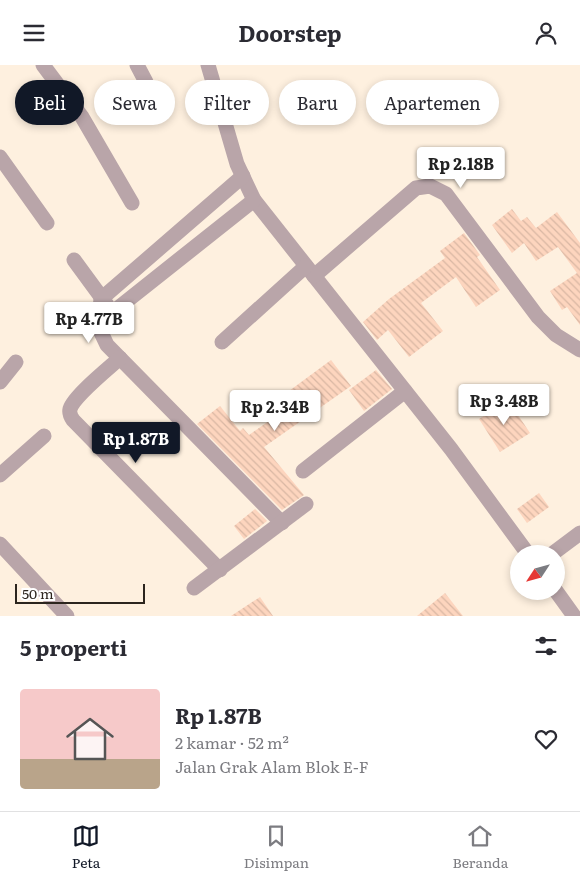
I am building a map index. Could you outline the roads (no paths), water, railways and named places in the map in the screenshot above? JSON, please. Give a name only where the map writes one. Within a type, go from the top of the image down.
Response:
[{"type":"street","points":[[43,65],[82,117],[132,203]]},
{"type":"street","points":[[137,65],[145,80]]},
{"type":"street","points":[[208,65],[237,164],[254,200],[405,391],[521,545]]},
{"type":"street","points":[[0,157],[47,223]]},
{"type":"street","points":[[104,308],[243,177]]},
{"type":"street","points":[[222,342],[416,188],[430,186],[446,194],[538,317],[556,335],[580,350]]},
{"type":"street","points":[[104,308],[254,200]]},
{"type":"street","points":[[74,260],[104,308],[101,336],[120,358],[282,523]]},
{"type":"street","points":[[120,358],[85,391],[70,408],[70,414],[73,420],[220,570]]},
{"type":"street","points":[[0,382],[16,362]]},
{"type":"street","points":[[303,471],[405,391]]},
{"type":"street","points":[[0,475],[44,436]]},
{"type":"street","points":[[194,588],[306,504]]},
{"type":"street","points":[[564,545],[580,533]]},
{"type":"street","points":[[0,544],[67,616]]},
{"type":"street","points":[[562,600],[574,616]]}]
